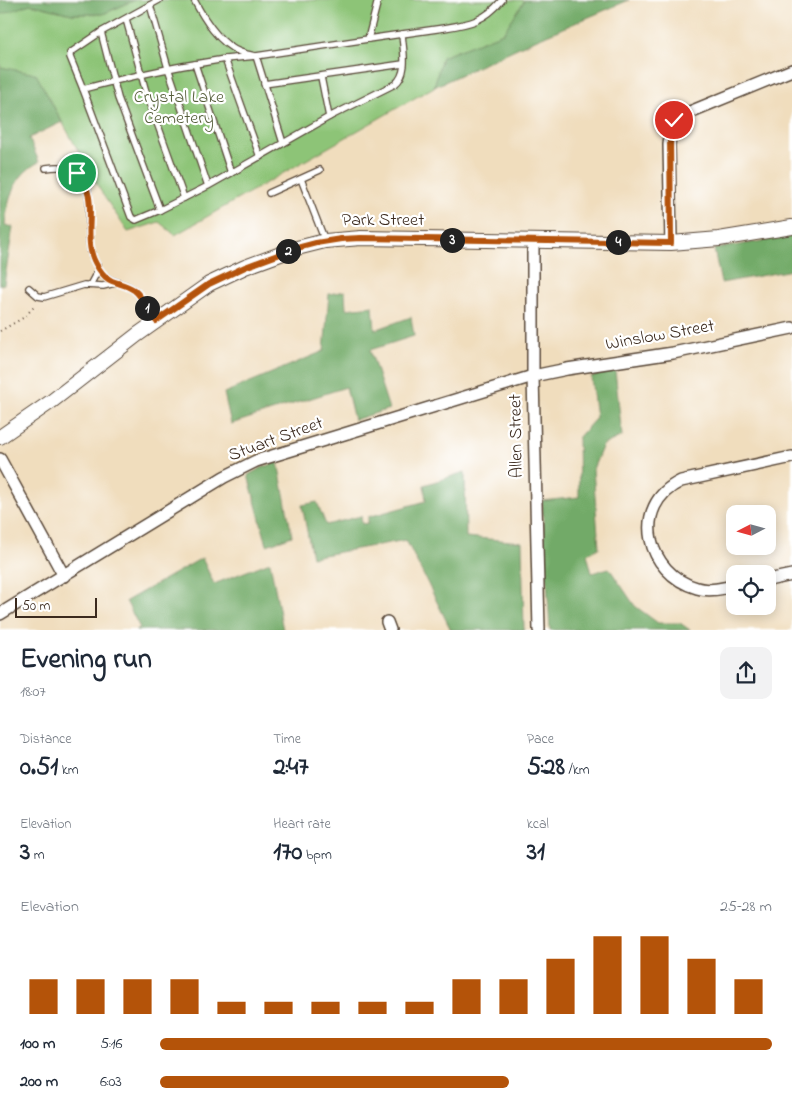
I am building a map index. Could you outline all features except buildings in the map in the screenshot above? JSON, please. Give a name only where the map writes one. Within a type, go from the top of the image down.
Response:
[{"type":"street","points":[[671,243],[669,140],[671,124],[680,116],[792,70]]},
{"type":"street","name":"Park Street","points":[[0,437],[52,401],[202,288],[221,278],[297,248],[325,241],[361,238],[671,243],[725,238],[792,227]]},
{"type":"street","name":"Allen Street","points":[[533,242],[533,376],[539,630]]},
{"type":"street","name":"Winslow Street","points":[[533,376],[673,353],[792,328]]},
{"type":"street","name":"Stuart Street","points":[[0,614],[211,485],[248,465],[274,455],[388,422],[533,376]]},
{"type":"street","points":[[726,587],[705,590],[690,586],[676,578],[658,557],[650,541],[649,526],[656,502],[672,486],[681,481],[792,457]]},
{"type":"street","points":[[0,459],[64,576]]},
{"type":"street","points":[[776,578],[792,575]]},
{"type":"lane","points":[[159,0],[101,32],[70,53],[131,218],[136,220],[208,186],[329,117],[395,84],[404,71],[402,34]]},
{"type":"lane","points":[[194,0],[202,15],[225,43],[239,52],[256,56]]},
{"type":"lane","points":[[368,39],[378,0]]},
{"type":"lane","points":[[83,89],[168,68],[465,25],[491,12],[502,0]]},
{"type":"lane","points":[[150,5],[168,68],[208,186]]},
{"type":"lane","points":[[126,19],[146,92],[184,198]]},
{"type":"lane","points":[[101,32],[113,81],[160,210]]},
{"type":"lane","points":[[256,56],[283,143]]},
{"type":"lane","points":[[225,59],[260,157]]},
{"type":"lane","points":[[195,64],[231,173]]},
{"type":"lane","points":[[264,84],[403,64]]},
{"type":"lane","points":[[321,77],[329,117]]},
{"type":"lane","points":[[46,168],[67,168],[77,173],[84,181],[89,191],[91,252],[97,264],[106,277],[136,291],[156,321]]},
{"type":"lane","points":[[269,193],[320,170]]},
{"type":"lane","points":[[301,178],[325,241]]},
{"type":"lane","points":[[90,285],[97,272],[97,264]]},
{"type":"lane","points":[[29,288],[38,296],[44,297],[84,285],[103,286],[116,283]]},
{"type":"path","points":[[1,330],[23,318],[44,297]]},
{"type":"green space","points":[[0,0],[135,0],[103,14],[72,14],[30,4],[0,15]]},
{"type":"green space","name":"Crystal Lake Cemetery","points":[[135,0],[525,0],[503,33],[442,57],[434,87],[175,235],[159,222],[128,232],[103,195],[36,75],[0,67],[0,15],[3,13],[30,4],[72,14],[103,14]]},
{"type":"green space","points":[[525,0],[629,0],[528,43],[434,87],[442,57],[503,33]]},
{"type":"green space","points":[[0,67],[36,74],[62,122],[29,138],[39,162],[30,167],[18,181],[10,197],[5,225],[13,227],[4,284],[0,285]]},
{"type":"green space","points":[[792,236],[792,270],[721,283],[714,249]]},
{"type":"green space","points":[[345,291],[346,309],[373,306],[375,330],[411,317],[414,336],[370,350],[389,409],[354,420],[346,387],[231,424],[224,393],[324,351],[329,294]]},
{"type":"green space","points":[[615,370],[622,436],[603,445],[593,469],[599,548],[587,554],[592,573],[609,568],[635,606],[658,623],[680,623],[690,630],[550,630],[542,501],[579,497],[578,438],[596,418],[591,377]]},
{"type":"green space","points":[[278,462],[292,536],[267,545],[248,475]]},
{"type":"green space","points":[[465,472],[466,537],[522,542],[524,630],[451,630],[406,540],[312,557],[302,505],[317,502],[326,525],[361,516],[362,524],[368,523],[368,517],[426,501],[424,485]]},
{"type":"green space","points":[[202,558],[214,584],[270,562],[283,630],[135,630],[140,628],[126,601]]},
{"type":"route","points":[[77,173],[89,191],[90,244],[94,259],[100,270],[109,280],[126,285],[136,291],[156,321],[202,288],[221,278],[297,248],[325,241],[361,238],[671,243],[670,131],[674,120]]}]
